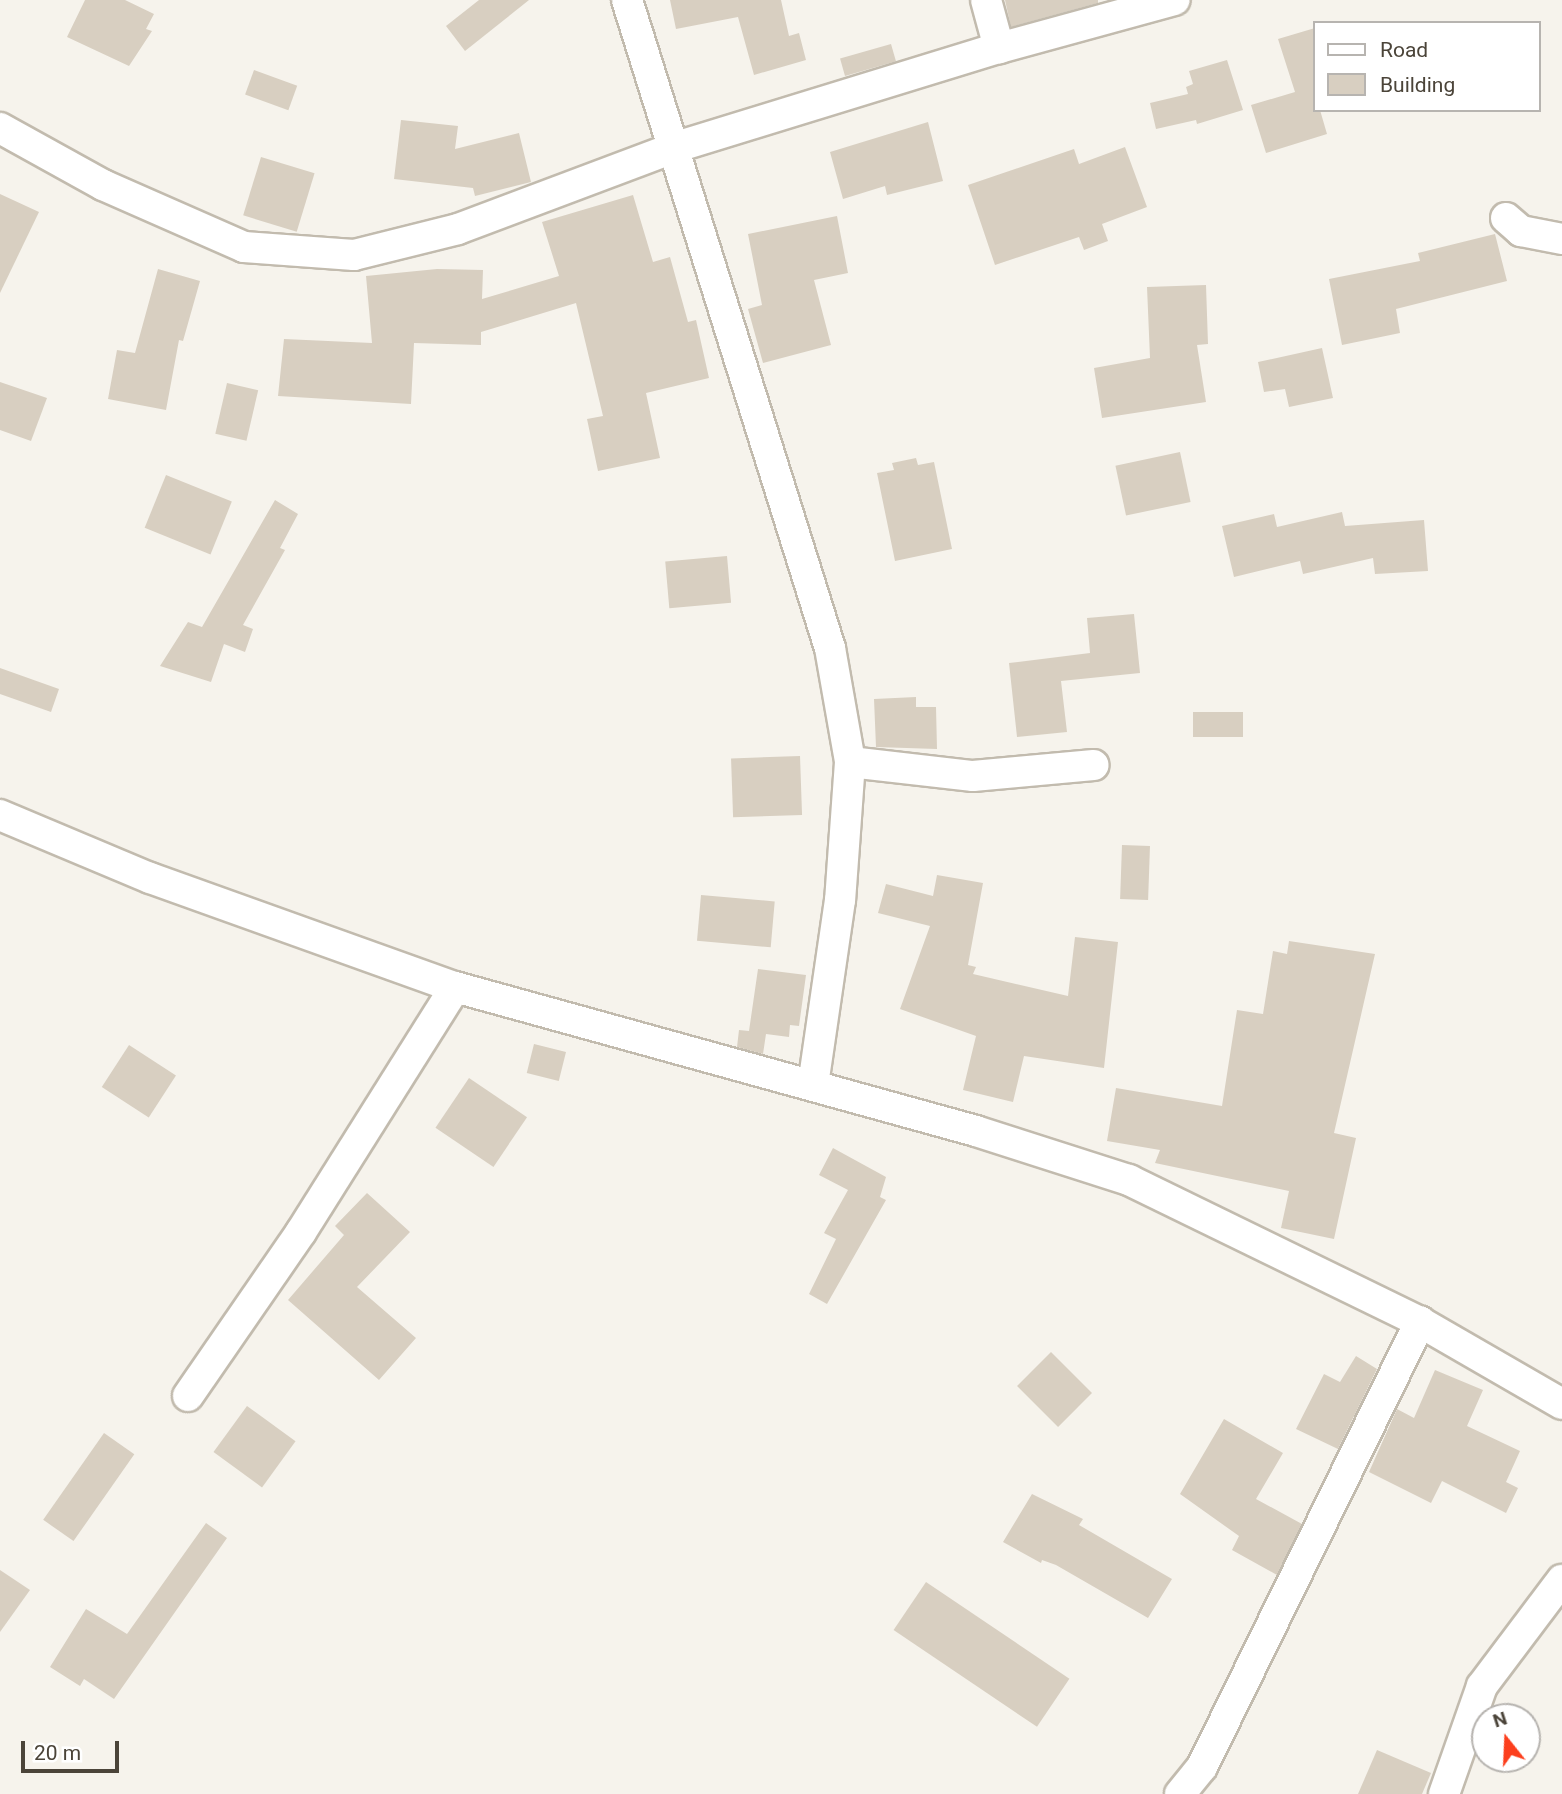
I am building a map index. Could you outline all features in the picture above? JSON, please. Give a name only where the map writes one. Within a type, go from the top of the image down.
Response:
[{"type":"street","points":[[626,0],[830,648],[850,762],[840,900],[813,1085]]},
{"type":"street","points":[[986,0],[999,48]]},
{"type":"street","points":[[0,128],[103,185],[244,247],[354,255],[458,229],[673,148],[999,48],[1175,0]]},
{"type":"street","points":[[1506,218],[1521,231],[1562,239]]},
{"type":"street","points":[[850,762],[973,776],[1093,765]]},
{"type":"street","points":[[0,816],[150,878],[455,987],[813,1085],[1129,1180],[1420,1322],[1562,1404]]},
{"type":"street","points":[[188,1396],[301,1232],[455,987]]},
{"type":"street","points":[[1180,1794],[1202,1768],[1420,1322]]},
{"type":"street","points":[[1444,1794],[1482,1686],[1562,1580]]},
{"type":"building","points":[[85,0],[125,0],[154,14],[146,29],[152,31],[129,66],[67,37]]},
{"type":"building","points":[[479,0],[529,0],[465,51],[446,26]]},
{"type":"building","points":[[670,0],[781,0],[789,36],[799,33],[806,60],[754,75],[738,17],[676,29]]},
{"type":"building","points":[[1005,0],[1098,0],[1098,3],[1011,27]]},
{"type":"building","points":[[1314,28],[1314,112],[1321,112],[1327,134],[1266,153],[1251,105],[1295,92],[1278,39]]},
{"type":"building","points":[[891,44],[896,61],[845,76],[840,59]]},
{"type":"building","points":[[1227,60],[1243,110],[1197,124],[1196,120],[1156,129],[1150,103],[1188,94],[1186,87],[1193,84],[1189,71]]},
{"type":"building","points":[[254,70],[297,86],[288,110],[245,94]]},
{"type":"building","points":[[401,120],[458,126],[455,149],[519,133],[531,182],[475,196],[473,188],[394,179]]},
{"type":"building","points":[[928,122],[943,181],[887,195],[885,186],[843,199],[830,152]]},
{"type":"building","points":[[1125,147],[1147,207],[1102,224],[1108,241],[1084,250],[1079,237],[995,265],[968,185],[1074,149],[1079,164]]},
{"type":"building","points":[[261,157],[315,173],[297,232],[243,215]]},
{"type":"building","points":[[0,194],[39,212],[0,293]]},
{"type":"building","points":[[633,195],[653,262],[670,257],[688,322],[696,320],[709,378],[646,393],[660,458],[598,471],[587,419],[603,416],[576,303],[481,332],[481,345],[414,343],[411,404],[278,396],[284,339],[372,343],[366,276],[437,269],[483,270],[482,299],[559,276],[542,222]]},
{"type":"building","points":[[837,216],[848,273],[814,280],[831,345],[763,363],[748,309],[762,305],[748,234]]},
{"type":"building","points":[[1495,234],[1507,281],[1396,309],[1400,333],[1342,345],[1329,279],[1420,261],[1418,253]]},
{"type":"building","points":[[158,269],[200,281],[183,341],[179,340],[166,410],[108,399],[117,350],[135,353]]},
{"type":"building","points":[[1206,285],[1208,344],[1197,345],[1206,402],[1102,418],[1094,368],[1150,358],[1147,287]]},
{"type":"building","points":[[1322,348],[1333,398],[1289,407],[1285,389],[1264,392],[1258,362]]},
{"type":"building","points":[[0,382],[47,398],[31,441],[0,430]]},
{"type":"building","points":[[227,383],[258,390],[246,441],[215,434]]},
{"type":"building","points":[[1180,452],[1191,502],[1126,516],[1115,466]]},
{"type":"building","points":[[916,458],[918,465],[934,462],[952,549],[895,561],[877,473],[894,470],[892,463]]},
{"type":"building","points":[[166,475],[232,502],[210,554],[145,528]]},
{"type":"building","points":[[275,500],[298,514],[280,548],[285,550],[243,625],[253,629],[245,652],[224,644],[211,682],[160,666],[188,622],[202,627]]},
{"type":"building","points":[[1342,512],[1345,526],[1424,520],[1428,571],[1375,574],[1373,558],[1303,574],[1300,561],[1234,577],[1222,526],[1274,514],[1277,527]]},
{"type":"building","points":[[727,556],[731,603],[669,608],[665,561]]},
{"type":"building","points":[[1134,614],[1140,673],[1061,681],[1067,732],[1017,737],[1009,663],[1090,653],[1087,618]]},
{"type":"building","points":[[0,668],[59,689],[51,712],[0,694]]},
{"type":"building","points":[[916,697],[916,707],[936,707],[937,749],[876,747],[874,699]]},
{"type":"building","points":[[1193,712],[1243,712],[1243,737],[1193,737]]},
{"type":"building","points":[[800,756],[802,815],[733,817],[731,758]]},
{"type":"building","points":[[1122,845],[1150,846],[1148,900],[1120,899]]},
{"type":"building","points":[[937,875],[983,883],[968,965],[976,967],[973,974],[1068,996],[1075,937],[1118,942],[1104,1068],[1024,1056],[1013,1102],[963,1090],[976,1036],[900,1009],[930,926],[878,913],[886,884],[933,896]]},
{"type":"building","points":[[701,895],[775,901],[771,947],[697,941]]},
{"type":"building","points":[[1289,941],[1375,954],[1334,1133],[1356,1138],[1334,1239],[1281,1228],[1289,1191],[1155,1163],[1160,1150],[1107,1141],[1116,1088],[1222,1106],[1237,1010],[1263,1014],[1273,951],[1287,954]]},
{"type":"building","points":[[758,969],[806,975],[799,1026],[790,1025],[789,1037],[766,1034],[763,1054],[737,1047],[739,1030],[749,1031]]},
{"type":"building","points":[[534,1044],[566,1052],[559,1081],[527,1073]]},
{"type":"building","points":[[129,1045],[176,1075],[149,1117],[102,1087]]},
{"type":"building","points":[[469,1078],[527,1117],[493,1167],[435,1128]]},
{"type":"building","points":[[833,1148],[886,1177],[880,1197],[886,1200],[827,1304],[809,1294],[836,1239],[824,1233],[848,1190],[819,1175]]},
{"type":"building","points":[[367,1193],[410,1232],[357,1287],[416,1338],[379,1380],[288,1300],[344,1235],[335,1226]]},
{"type":"building","points":[[1051,1352],[1092,1393],[1058,1427],[1017,1386]]},
{"type":"building","points":[[1356,1356],[1377,1369],[1338,1449],[1296,1429],[1324,1374],[1340,1382]]},
{"type":"building","points":[[1435,1370],[1483,1390],[1467,1426],[1520,1451],[1506,1482],[1518,1488],[1506,1513],[1442,1481],[1431,1503],[1369,1472],[1397,1409],[1414,1418]]},
{"type":"building","points":[[247,1406],[296,1441],[262,1487],[213,1452]]},
{"type":"building","points":[[1224,1419],[1283,1453],[1256,1499],[1302,1524],[1277,1575],[1232,1550],[1239,1536],[1180,1494]]},
{"type":"building","points":[[104,1433],[134,1454],[74,1541],[43,1520]]},
{"type":"building","points":[[1032,1494],[1083,1519],[1079,1525],[1172,1579],[1148,1618],[1056,1565],[1042,1560],[1041,1563],[1003,1542]]},
{"type":"building","points":[[206,1523],[227,1538],[114,1699],[84,1679],[80,1686],[50,1667],[86,1609],[127,1634]]},
{"type":"building","points":[[0,1570],[30,1590],[0,1632]]},
{"type":"building","points":[[926,1582],[1069,1679],[1037,1727],[894,1630]]},
{"type":"building","points":[[1377,1750],[1431,1773],[1422,1794],[1358,1794]]}]
